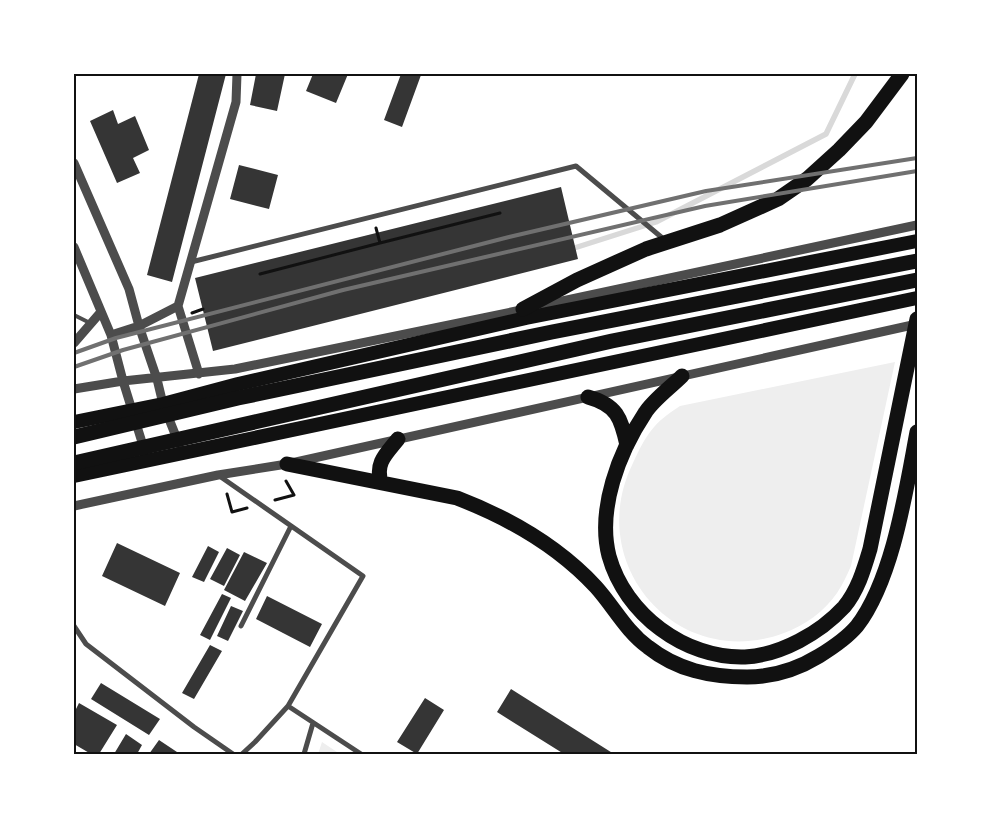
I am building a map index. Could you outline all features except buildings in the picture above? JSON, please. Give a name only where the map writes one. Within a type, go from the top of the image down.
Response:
[{"type":"highway","points":[[523,309],[577,280],[646,249],[720,225],[778,199],[807,180],[839,150],[866,122],[902,74]]},
{"type":"highway","points":[[74,422],[163,404],[238,384],[526,318],[917,241]]},
{"type":"highway","points":[[74,437],[238,398],[552,332],[917,261]]},
{"type":"highway","points":[[74,463],[612,341],[917,280]]},
{"type":"highway","points":[[74,476],[917,298]]},
{"type":"highway","points":[[682,376],[646,411],[627,445],[613,480],[609,496],[606,525],[609,555],[620,582],[635,604],[648,621],[669,635],[696,648],[724,655],[745,657],[773,652],[798,641],[823,626],[844,606],[860,581],[870,549],[917,319]]},
{"type":"highway","points":[[588,397],[598,400],[614,410],[622,421],[627,445]]},
{"type":"highway","points":[[287,464],[457,498],[508,520],[576,566],[597,588],[630,631],[647,647],[665,659],[685,669],[708,675],[760,677],[788,672],[812,661],[833,648],[856,626],[882,579],[892,547],[917,432]]},
{"type":"highway","points":[[381,482],[378,472],[380,464],[398,439]]},
{"type":"street","points":[[199,374],[178,306],[236,102],[237,74]]},
{"type":"street","points":[[74,164],[129,289],[163,404],[183,454]]},
{"type":"street","points":[[191,262],[576,166],[668,242]]},
{"type":"street","points":[[74,389],[123,381],[157,379],[235,369],[917,225]]},
{"type":"street","points":[[74,247],[100,313],[111,335],[131,410],[148,461]]},
{"type":"street","points":[[111,335],[139,326],[178,306]]},
{"type":"street","points":[[74,343],[100,313]]},
{"type":"street","points":[[74,506],[218,475],[287,464],[917,324]]},
{"type":"street","points":[[218,475],[363,576],[288,706],[242,754]]},
{"type":"street","points":[[241,626],[291,526]]},
{"type":"street","points":[[74,626],[86,644],[194,727],[233,754]]},
{"type":"street","points":[[288,706],[361,754]]},
{"type":"street","points":[[304,754],[314,723]]},
{"type":"lane","points":[[74,315],[91,324]]},
{"type":"path","points":[[260,274],[500,213]]},
{"type":"path","points":[[373,216],[380,243]]},
{"type":"shaded area","points":[[895,362],[851,566],[839,590],[826,606],[814,617],[792,630],[745,641],[708,638],[676,623],[650,601],[631,572],[620,538],[621,501],[633,463],[646,437],[663,418],[680,406]]},
{"type":"shaded area","points":[[322,742],[340,754],[318,754]]},
{"type":"waterway","points":[[568,250],[656,222],[826,134],[855,74]]},
{"type":"railway","points":[[74,353],[116,338],[509,237],[706,191],[917,158]]},
{"type":"railway","points":[[74,367],[123,350],[343,290],[705,206],[917,171]]}]
